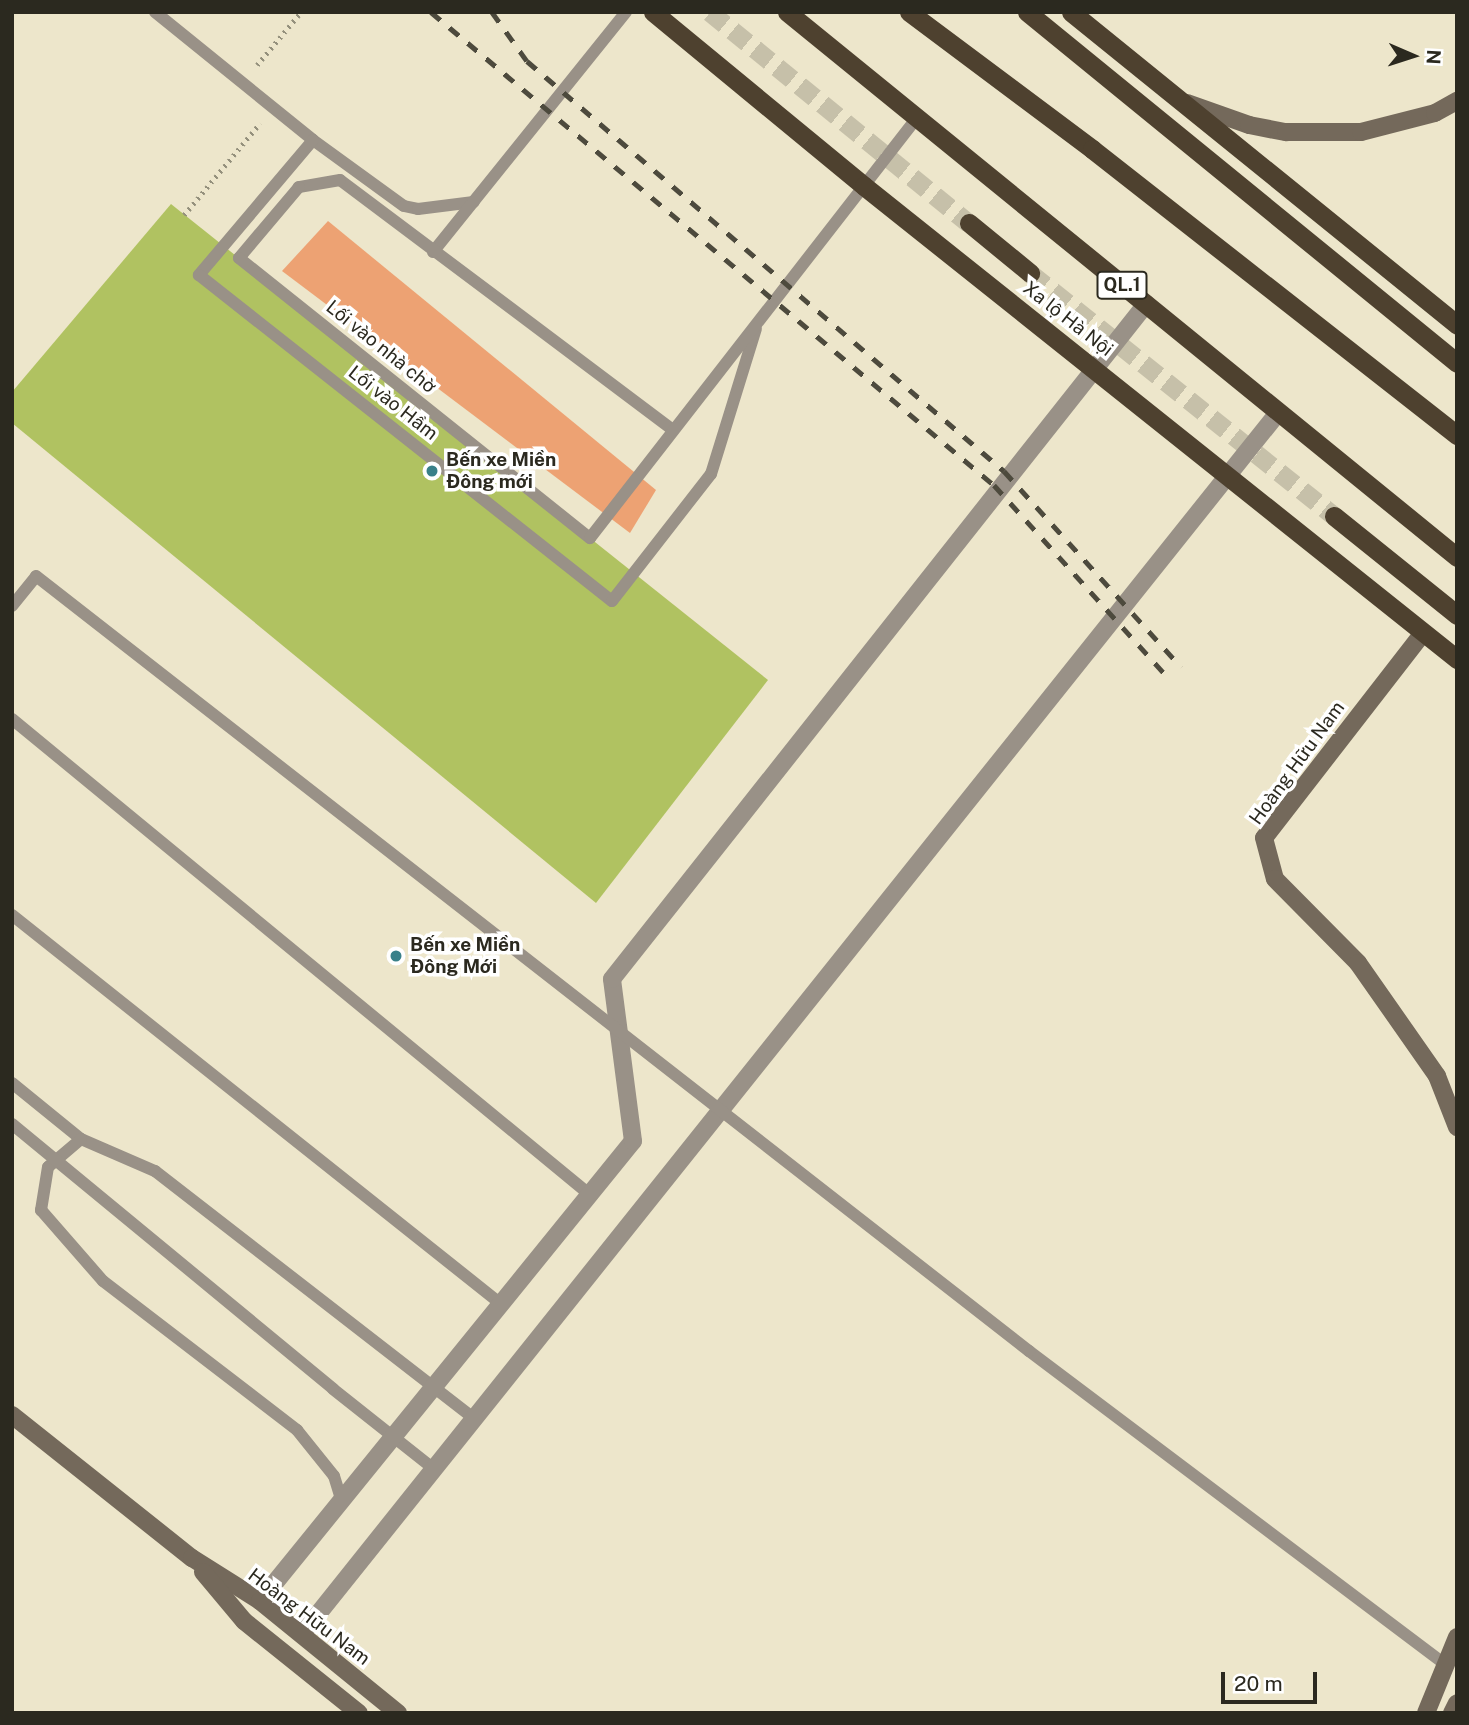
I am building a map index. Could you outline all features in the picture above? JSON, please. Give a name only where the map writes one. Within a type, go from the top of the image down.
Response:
[{"type":"highway","name":"Xa lộ Hà Nội","points":[[653,12],[863,186],[1457,659]]},
{"type":"highway","name":"QL.1","points":[[787,12],[1277,414],[1457,557]]},
{"type":"highway","points":[[909,12],[1092,149],[1457,435]]},
{"type":"highway","points":[[1027,12],[1457,363]]},
{"type":"highway","points":[[1071,12],[1457,325]]},
{"type":"highway","points":[[969,223],[1030,273]]},
{"type":"highway","points":[[1332,261],[1353,241]]},
{"type":"highway","points":[[1334,516],[1457,615]]},
{"type":"main road","points":[[1178,100],[1248,125],[1286,132],[1361,132],[1435,113],[1457,102]]},
{"type":"main road","name":"Hoàng Hữu Nam","points":[[1423,633],[1264,838],[1275,878],[1358,963],[1437,1076],[1457,1127]]},
{"type":"main road","name":"Hoàng Hữu Nam","points":[[12,1415],[192,1558],[260,1601],[398,1713]]},
{"type":"main road","name":"Hoàng Hữu Nam","points":[[192,1558],[243,1621],[359,1713]]},
{"type":"main road","points":[[1426,1713],[1457,1637]]},
{"type":"main road","points":[[1452,1713],[1457,1703]]},
{"type":"street","points":[[260,1601],[633,1140],[611,979],[1146,304]]},
{"type":"street","points":[[302,1634],[1277,414]]},
{"type":"lane","points":[[155,12],[313,140],[404,206],[418,209],[474,202]]},
{"type":"lane","points":[[433,252],[626,12]]},
{"type":"lane","points":[[673,430],[916,119]]},
{"type":"lane","name":"Lối vào Hầm","points":[[313,140],[199,275],[612,601],[711,474],[759,319]]},
{"type":"lane","name":"Lối vào nhà chờ","points":[[340,180],[433,252],[673,430],[590,538],[239,258],[299,187],[340,180]]},
{"type":"lane","points":[[404,206],[413,236]]},
{"type":"lane","points":[[12,606],[36,576],[1029,1351],[1446,1665]]},
{"type":"lane","points":[[12,719],[589,1194]]},
{"type":"lane","points":[[12,915],[501,1304]]},
{"type":"lane","points":[[12,1083],[81,1139],[155,1171],[474,1418]]},
{"type":"lane","points":[[12,1124],[434,1469]]},
{"type":"lane","points":[[81,1139],[48,1167],[41,1210],[103,1281],[297,1430],[334,1476],[342,1502]]},
{"type":"path","points":[[257,65],[301,12]]},
{"type":"shaded area","points":[[328,221],[656,490],[630,533],[282,271]]},
{"type":"building","points":[[171,204],[768,680],[596,903],[12,423],[12,392]]},
{"type":"tunnel","points":[[710,12],[969,223]]},
{"type":"tunnel","points":[[1030,273],[1334,516]]},
{"type":"railway","points":[[431,12],[994,485],[1169,679]]},
{"type":"railway","points":[[492,12],[527,61],[1004,471],[1181,667]]},
{"type":"place","name":"Bến xe Miền Đông mới","points":[[432,471]]},
{"type":"place","name":"Bến xe Miền Đông Mới","points":[[396,956]]}]
